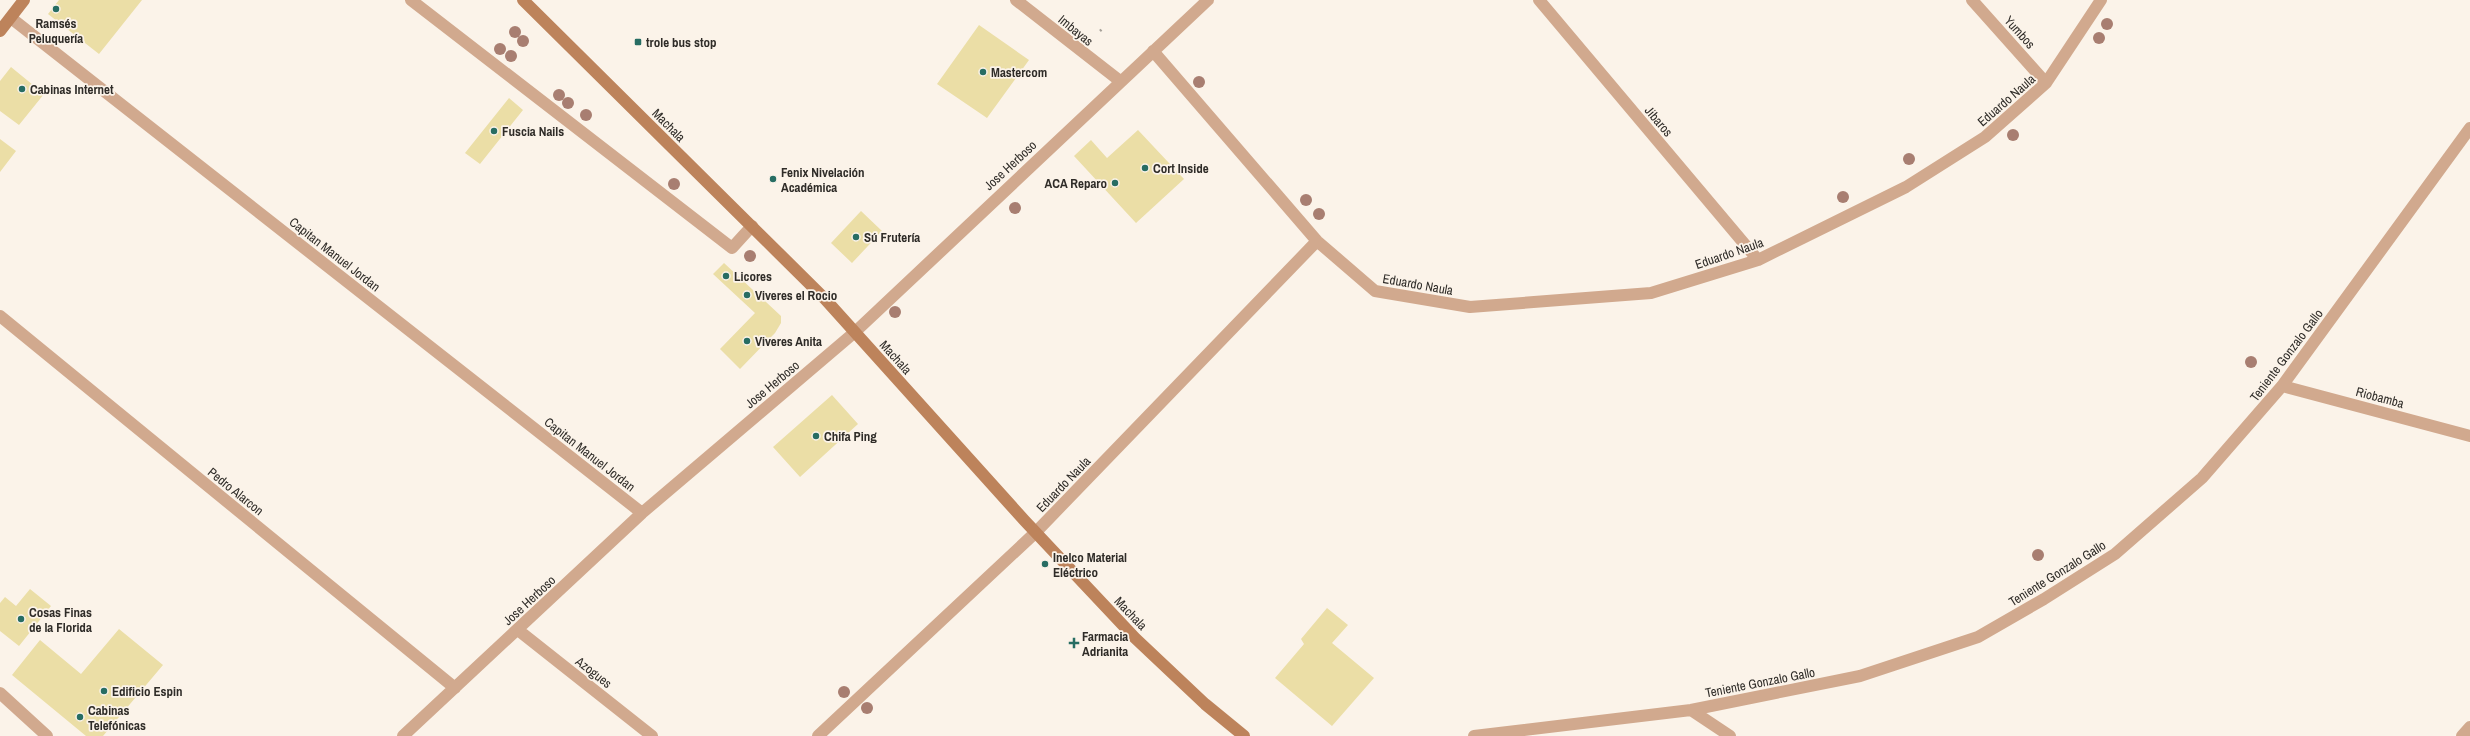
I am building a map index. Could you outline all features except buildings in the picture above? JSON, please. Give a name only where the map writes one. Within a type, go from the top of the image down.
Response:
[{"type":"main road","points":[[0,31],[24,0]]},
{"type":"main road","name":"Machala","points":[[523,0],[752,226],[855,332],[1035,533],[1135,638],[1204,704],[1244,736]]},
{"type":"street","points":[[411,0],[732,248],[752,226]]},
{"type":"street","name":"Imbayas","points":[[1016,0],[1120,81]]},
{"type":"street","name":"Jose Herboso","points":[[403,736],[642,513],[855,332],[1120,81],[1208,0]]},
{"type":"street","name":"Jibaros","points":[[1539,0],[1758,260]]},
{"type":"street","name":"Yumbos","points":[[1972,0],[2046,83]]},
{"type":"street","name":"Eduardo Naula","points":[[1154,51],[1318,241],[1375,291],[1470,307],[1651,293],[1758,260],[1906,187],[1985,137],[2046,83],[2101,0]]},
{"type":"street","name":"Capitan Manuel Jordan","points":[[11,18],[642,513]]},
{"type":"street","name":"Teniente Gonzalo Gallo","points":[[1474,736],[1691,710],[1860,676],[1978,637],[2044,599],[2115,554],[2202,478],[2282,386],[2470,128]]},
{"type":"street","name":"Eduardo Naula","points":[[818,736],[1035,533],[1318,241]]},
{"type":"street","name":"Pedro Alarcon","points":[[0,316],[455,688]]},
{"type":"street","name":"Riobamba","points":[[2282,386],[2470,436]]},
{"type":"street","name":"Azogues","points":[[518,630],[652,736]]},
{"type":"street","points":[[0,693],[47,736]]},
{"type":"street","points":[[1691,710],[1730,736]]},
{"type":"street","points":[[2462,736],[2470,727]]},
{"type":"path","points":[[1100,31],[1104,28]]},
{"type":"place","name":"Ramsés Peluquería","points":[[56,9]]},
{"type":"place","name":"trole bus stop","points":[[638,42]]},
{"type":"place","name":"Mastercom","points":[[983,72]]},
{"type":"place","name":"Cabinas Internet","points":[[22,89]]},
{"type":"place","name":"Fuscia Nails","points":[[494,131]]},
{"type":"place","name":"Cort Inside","points":[[1145,168]]},
{"type":"place","name":"Fenix Nivelación Académica","points":[[773,179]]},
{"type":"place","name":"ACA Reparo","points":[[1115,183]]},
{"type":"place","name":"Sú Frutería","points":[[856,237]]},
{"type":"place","name":"Licores","points":[[726,276]]},
{"type":"place","name":"Viveres el Rocio","points":[[747,295]]},
{"type":"place","name":"Viveres Anita","points":[[747,341]]},
{"type":"place","name":"Chifa Ping","points":[[816,436]]},
{"type":"place","name":"Inelco Material Eléctrico","points":[[1045,564]]},
{"type":"place","name":"Cosas Finas de la Florida","points":[[21,619]]},
{"type":"place","name":"Farmacia Adrianita","points":[[1074,643]]},
{"type":"place","name":"Edificio Espin","points":[[104,691]]},
{"type":"place","name":"Cabinas Telefónicas","points":[[80,717]]}]
